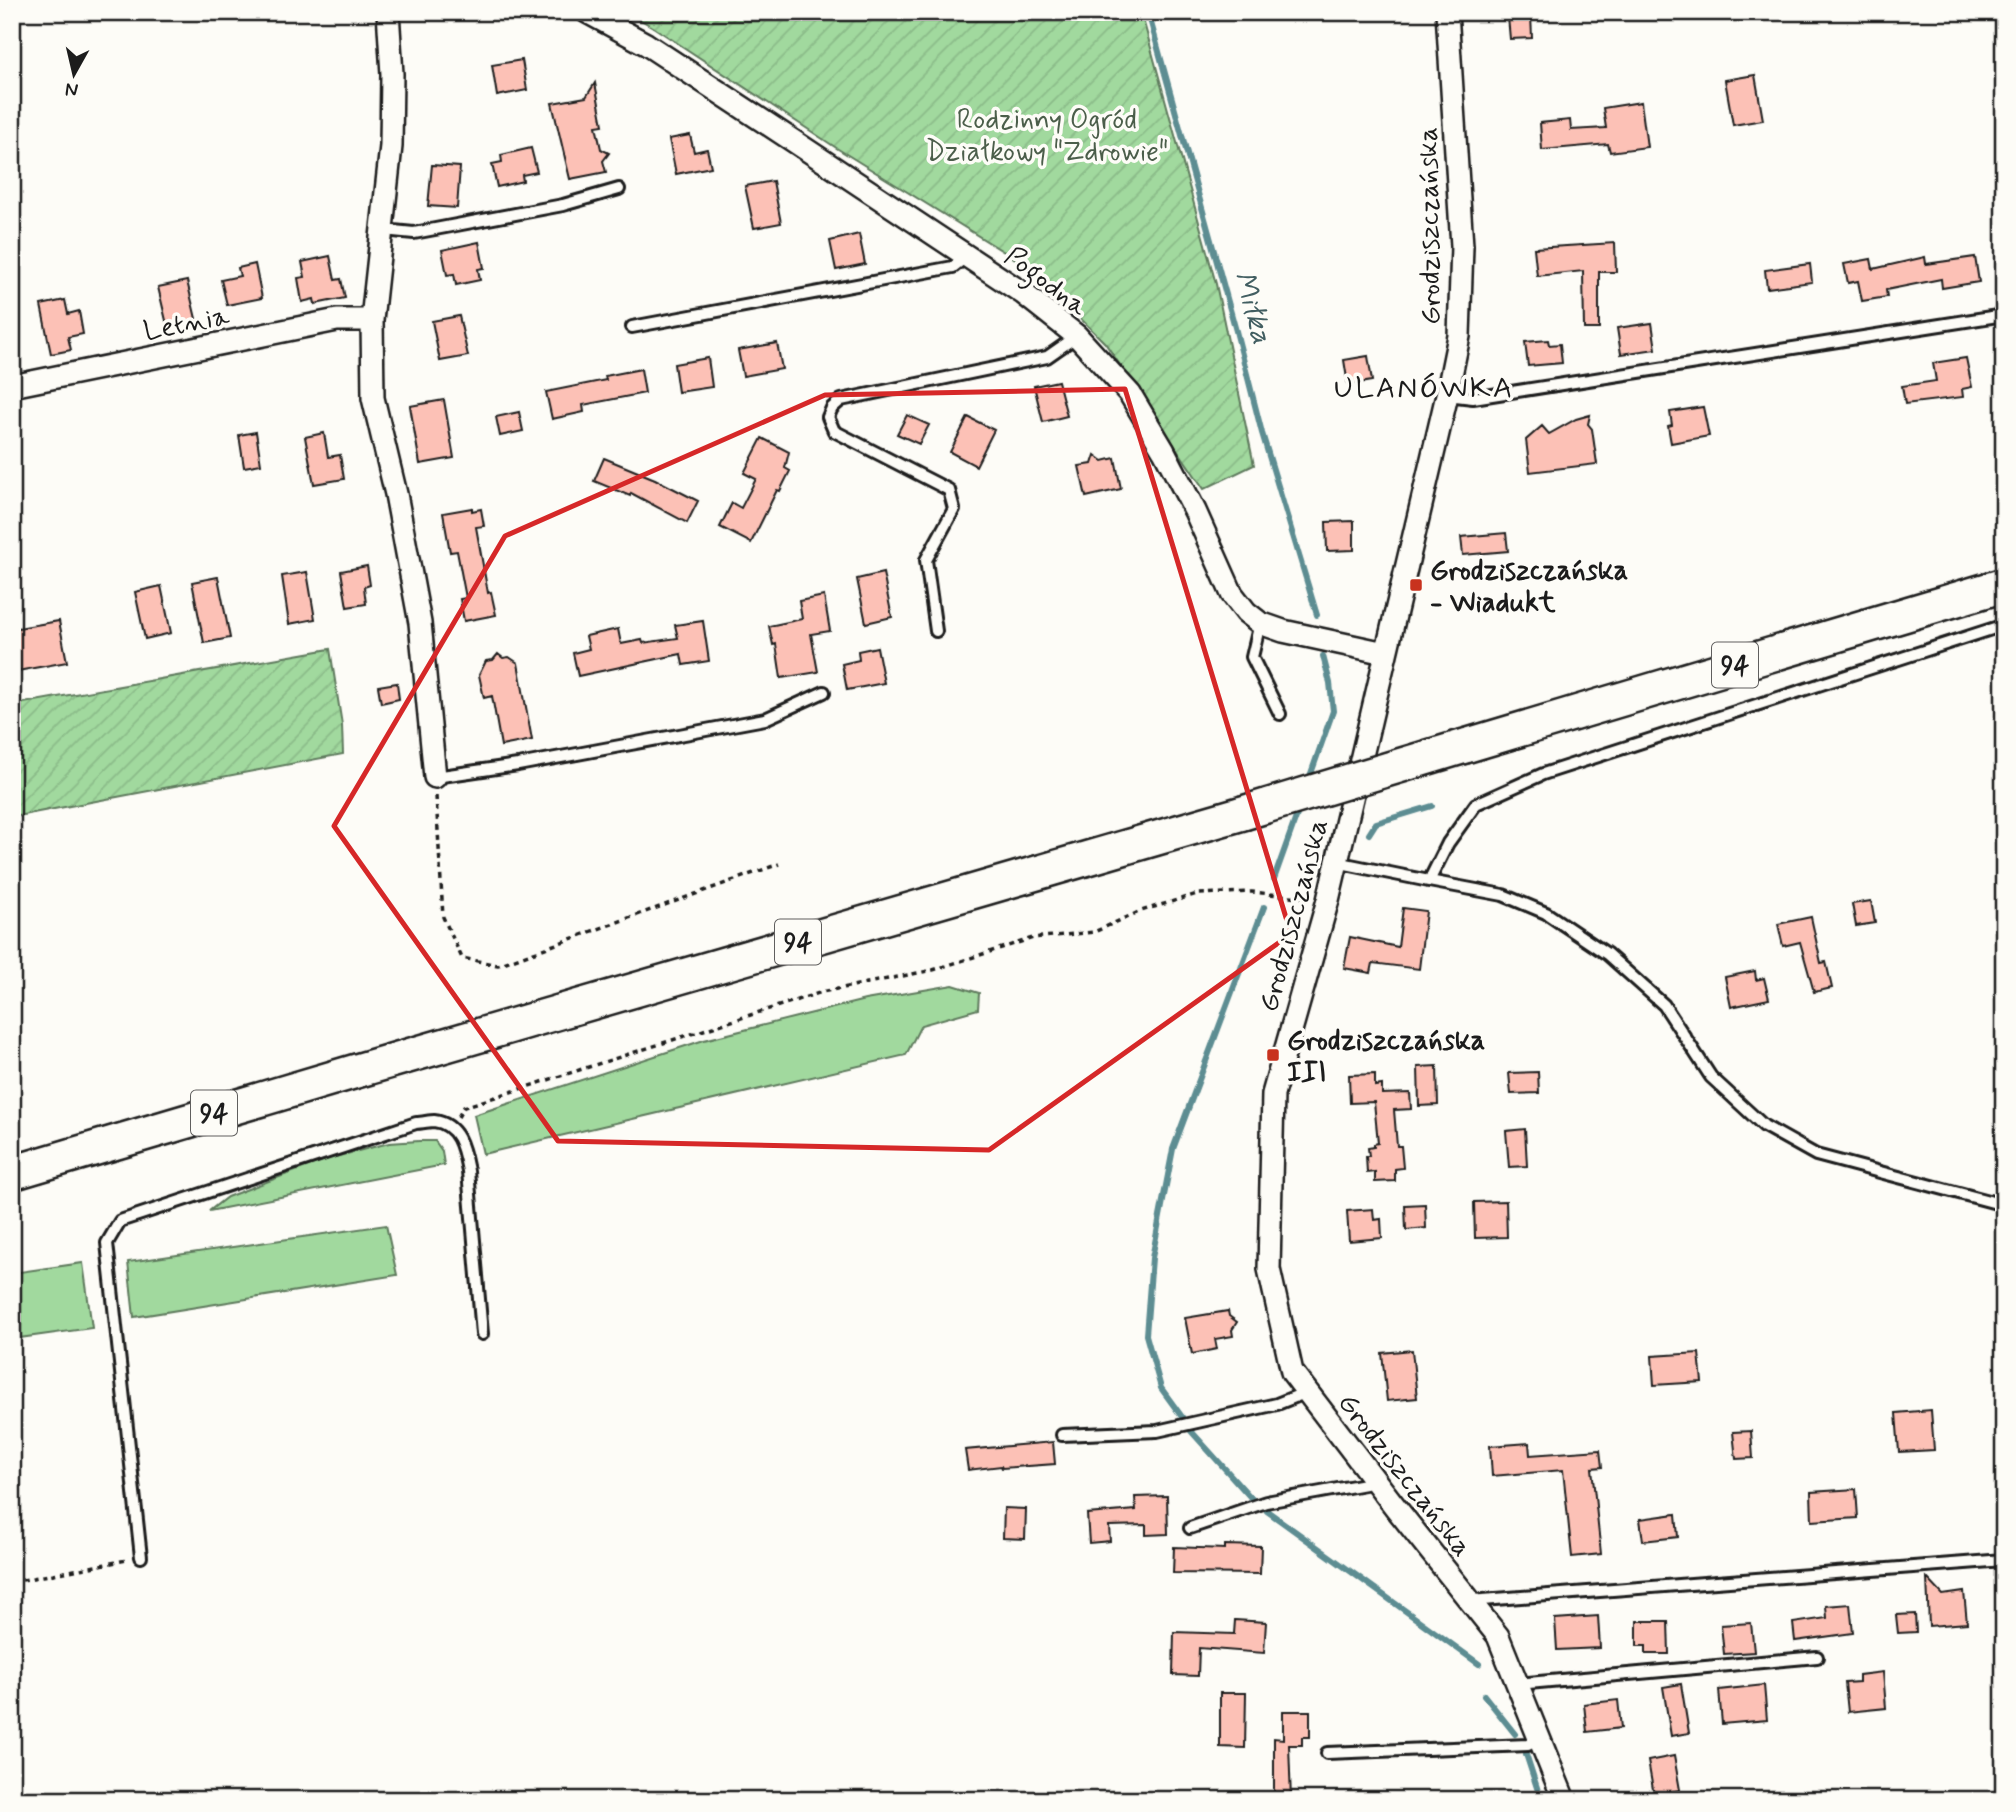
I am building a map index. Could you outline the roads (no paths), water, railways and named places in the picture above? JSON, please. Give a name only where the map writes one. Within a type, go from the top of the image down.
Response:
[{"type":"main road","name":"94","points":[[12,1173],[1242,813],[2004,585]]},
{"type":"street","points":[[388,12],[392,74],[391,146],[372,320],[373,398],[396,494],[420,624],[435,777]]},
{"type":"street","name":"Pogodna","points":[[587,12],[646,44],[967,256],[1024,294],[1077,336],[1130,394],[1195,511],[1232,594],[1246,612],[1261,623],[1283,631],[1385,653]]},
{"type":"street","name":"Grodziszczańska","points":[[1447,12],[1462,246],[1459,337],[1328,900],[1273,1094],[1269,1269],[1292,1372],[1498,1636],[1564,1800]]},
{"type":"street","name":"Letnia","points":[[12,386],[337,320],[372,320]]},
{"type":"lane","points":[[383,230],[414,233],[563,205],[619,190]]},
{"type":"lane","points":[[632,327],[953,267],[967,256]]},
{"type":"lane","points":[[1447,396],[1473,398],[2004,315]]},
{"type":"lane","points":[[936,631],[926,560],[954,509],[949,490],[834,431],[828,417],[832,408],[841,400],[1047,357],[1077,336]]},
{"type":"lane","points":[[1261,623],[1252,657],[1280,714]]},
{"type":"lane","points":[[1429,881],[1448,843],[1476,804],[1498,794],[1543,774],[2004,625]]},
{"type":"lane","points":[[435,777],[518,765],[765,719],[824,692]]},
{"type":"lane","points":[[1336,862],[1503,895],[1546,913],[1607,954],[1664,1005],[1711,1077],[1765,1126],[1816,1154],[2004,1205]]},
{"type":"lane","points":[[141,1557],[107,1243],[120,1221],[416,1123],[435,1121],[458,1135],[468,1171],[482,1334]]},
{"type":"lane","points":[[1062,1435],[1157,1431],[1278,1404],[1307,1392]]},
{"type":"lane","points":[[1190,1528],[1266,1502],[1376,1482]]},
{"type":"lane","points":[[1470,1601],[2004,1560]]},
{"type":"lane","points":[[1517,1684],[1817,1657]]},
{"type":"lane","points":[[1328,1753],[1528,1745],[1539,1738]]},
{"type":"waterway","name":"Miłka","points":[[1148,12],[1262,433],[1317,615]]},
{"type":"waterway","points":[[1308,782],[1333,711],[1323,656]]},
{"type":"waterway","points":[[1369,834],[1376,823],[1432,806]]},
{"type":"waterway","points":[[1274,879],[1299,809]]},
{"type":"waterway","points":[[1182,1417],[1161,1388],[1146,1335],[1152,1258],[1173,1149],[1264,907]]},
{"type":"waterway","points":[[1191,1431],[1253,1500]]},
{"type":"waterway","points":[[1267,1511],[1479,1664]]},
{"type":"waterway","points":[[1484,1695],[1515,1734]]},
{"type":"waterway","points":[[1526,1754],[1541,1800]]},
{"type":"place","name":"Grodziszczańska - Wiadukt","points":[[1416,585]]},
{"type":"place","name":"Grodziszczańska III","points":[[1273,1055]]},
{"type":"district","name":"ULANÓWKA","points":[[1424,387]]},
{"type":"park label","name":"Rodzinny Ogród Działkowy \"Zdrowie\"","points":[[1047,134]]}]
